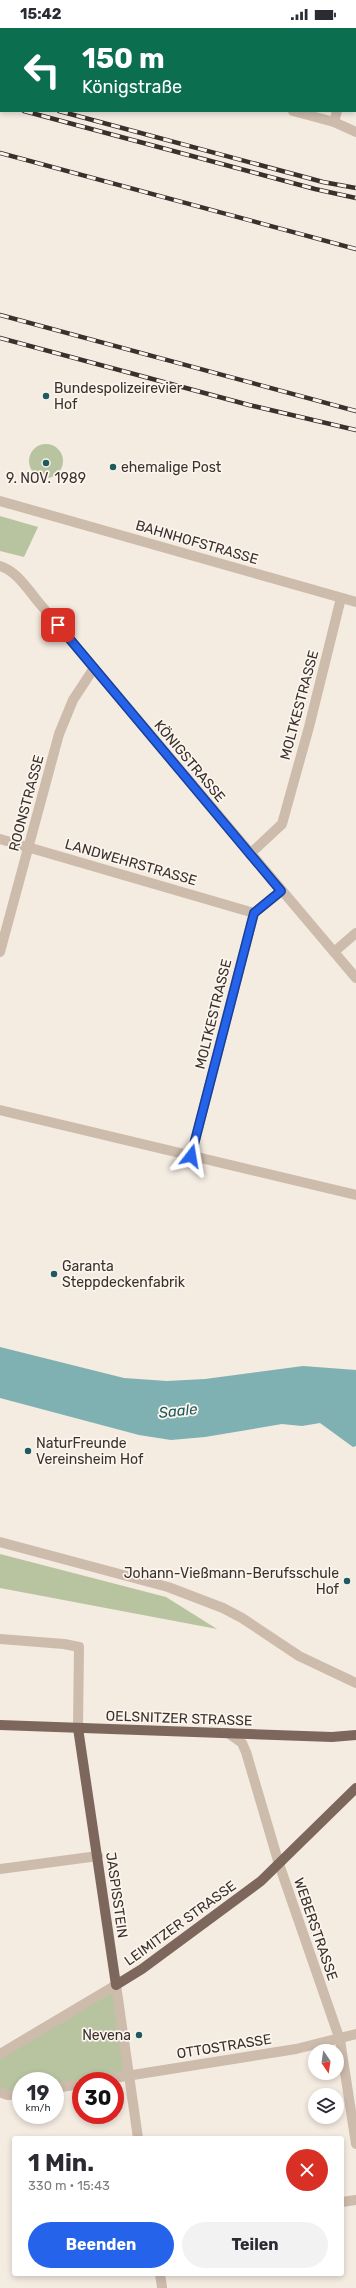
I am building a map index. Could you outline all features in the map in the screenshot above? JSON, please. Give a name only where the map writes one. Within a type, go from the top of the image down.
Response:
[{"type":"main road","name":"OELSNITZER STRASSE","points":[[0,1725],[332,1737],[356,1735]]},
{"type":"main road","name":"JASPISSTEIN","points":[[78,1728],[116,1985]]},
{"type":"main road","name":"LEIMITZER STRASSE","points":[[116,1985],[142,1969],[237,1900],[279,1864],[356,1788]]},
{"type":"street","points":[[297,112],[334,122],[356,132]]},
{"type":"street","points":[[334,122],[337,112]]},
{"type":"street","name":"BAHNHOFSTRASSE","points":[[0,501],[356,602]]},
{"type":"street","name":"KÖNIGSTRASSE","points":[[0,566],[7,568],[19,580],[356,978]]},
{"type":"street","name":"MOLTKESTRASSE","points":[[250,854],[282,824],[309,727],[341,598]]},
{"type":"street","name":"ROONSTRASSE","points":[[0,952],[30,848],[59,734],[73,700],[94,668]]},
{"type":"street","name":"LANDWEHRSTRASSE","points":[[0,839],[254,913]]},
{"type":"street","points":[[254,913],[281,891]]},
{"type":"street","name":"MOLTKESTRASSE","points":[[191,1156],[254,913]]},
{"type":"street","points":[[334,952],[356,933]]},
{"type":"street","points":[[0,1110],[356,1195]]},
{"type":"street","points":[[0,1542],[168,1587],[223,1608],[242,1618],[299,1656],[341,1677],[356,1682]]},
{"type":"street","points":[[0,1639],[64,1644],[79,1647],[78,1728]]},
{"type":"street","name":"WEBERSTRASSE","points":[[228,1734],[242,1743],[246,1752],[279,1864],[340,2040],[346,2071],[356,2144]]},
{"type":"street","points":[[0,1869],[98,1856]]},
{"type":"street","name":"LEIMITZER STRASSE","points":[[0,2054],[116,1985]]},
{"type":"street","name":"JASPISSTEIN","points":[[116,1985],[127,2075],[138,2136]]},
{"type":"street","name":"OTTOSTRASSE","points":[[124,2076],[296,2049],[340,2040],[356,2034]]},
{"type":"street","points":[[0,2092],[6,2095],[12,2095]]},
{"type":"street","points":[[344,2202],[356,2200]]},
{"type":"street","points":[[160,2276],[162,2287]]},
{"type":"green space","points":[[46,444],[58,449],[63,461],[58,473],[46,478],[34,473],[29,461],[34,449]]},
{"type":"green space","points":[[0,516],[38,527],[24,557],[0,551]]},
{"type":"green space","points":[[0,1554],[166,1597],[217,1629],[0,1588]]},
{"type":"green space","points":[[114,1985],[126,2074],[124,2074],[124,2072],[72,2072],[72,2084],[64,2085],[64,2072],[12,2072],[12,2092],[0,2088],[0,2056]]},
{"type":"water","name":"Saale","points":[[0,1347],[124,1378],[167,1381],[205,1379],[303,1366],[356,1370],[356,1446],[353,1447],[320,1423],[302,1426],[282,1424],[205,1437],[171,1440],[139,1435],[0,1398]]},
{"type":"railway","points":[[28,112],[315,189],[356,198]]},
{"type":"railway","points":[[63,112],[323,182],[356,188]]},
{"type":"railway","points":[[0,153],[356,249]]},
{"type":"railway","points":[[0,315],[356,411]]},
{"type":"railway","points":[[0,338],[249,405],[356,430]]},
{"type":"place","name":"Bundespolizeirevier Hof","points":[[46,396]]},
{"type":"place","name":"9. NOV. 1989","points":[[46,463]]},
{"type":"place","name":"ehemalige Post","points":[[113,467]]},
{"type":"place","name":"Garanta Steppdeckenfabrik","points":[[54,1274]]},
{"type":"place","name":"NaturFreunde Vereinsheim Hof","points":[[28,1451]]},
{"type":"place","name":"Johann-Vießmann-Berufsschule Hof","points":[[347,1581]]},
{"type":"place","name":"Nevena","points":[[139,2035]]},
{"type":"route","points":[[58,625],[281,891],[254,913],[191,1156]]}]
